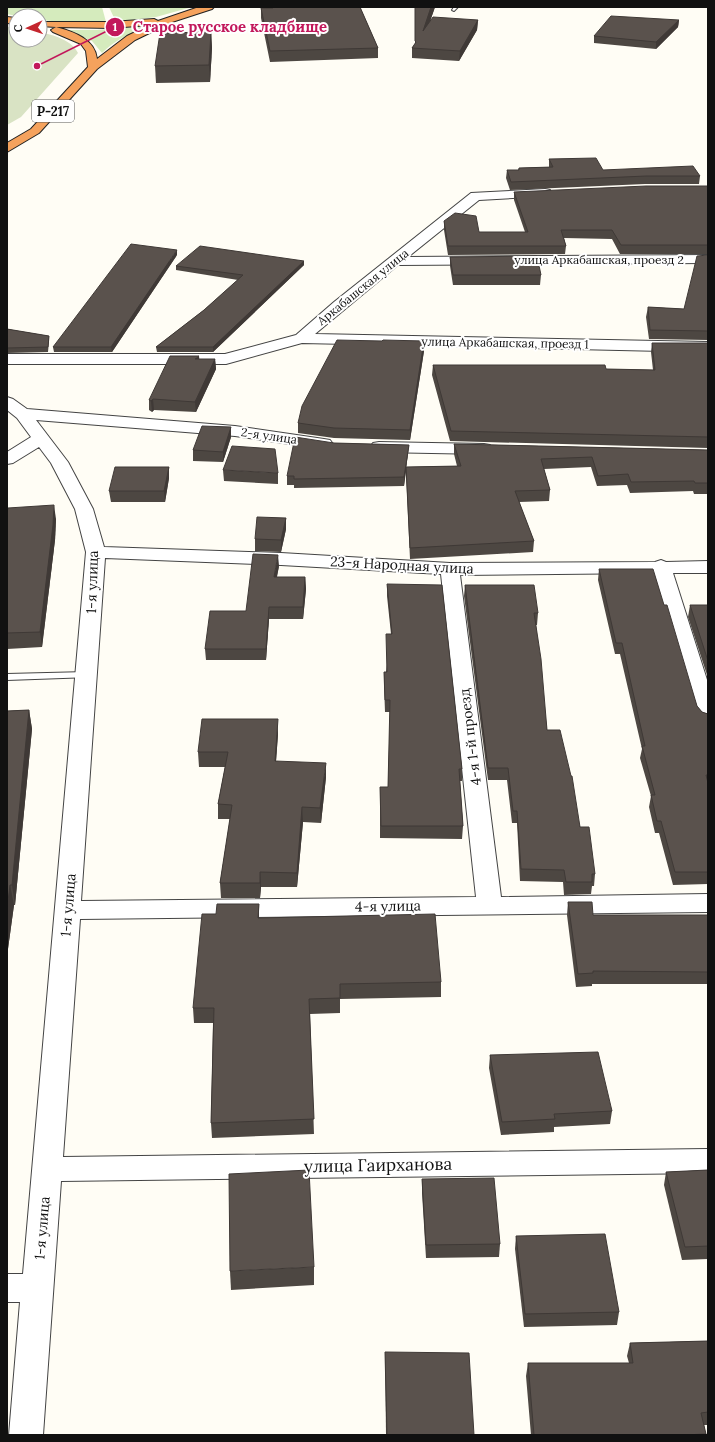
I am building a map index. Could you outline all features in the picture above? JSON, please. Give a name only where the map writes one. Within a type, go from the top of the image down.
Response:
[{"type":"highway","name":"Р-217","points":[[7,148],[34,131],[93,67],[132,38],[169,20],[209,7]]},
{"type":"highway","name":"Р-217","points":[[48,24],[111,25],[169,20]]},
{"type":"highway","name":"Р-217","points":[[48,26],[70,34],[86,42],[91,51],[93,67]]},
{"type":"street","name":"Аркабашская улица","points":[[7,359],[226,359],[301,338],[339,305],[476,196],[561,193]]},
{"type":"street","name":"улица Аркабашская, проезд 2","points":[[395,261],[708,259]]},
{"type":"street","name":"улица Аркабашская, проезд 1","points":[[301,338],[708,347]]},
{"type":"street","name":"1-я улица","points":[[15,408],[41,438],[59,462],[84,509],[96,552],[26,1435]]},
{"type":"street","name":"2-я улица","points":[[15,408],[235,432],[342,446]]},
{"type":"street","points":[[7,458],[41,438]]},
{"type":"street","points":[[366,446],[501,450]]},
{"type":"street","name":"23-я Народная улица","points":[[96,552],[281,559],[450,569],[661,566],[708,567]]},
{"type":"street","points":[[661,566],[708,718]]},
{"type":"street","name":"4-я 1-й проезд","points":[[450,569],[489,905]]},
{"type":"street","name":"4-я улица","points":[[68,910],[708,903]]},
{"type":"street","name":"улица Гаирханова","points":[[47,1168],[708,1161]]},
{"type":"street","points":[[7,1288],[38,1288]]},
{"type":"lane","points":[[7,677],[87,676]]},
{"type":"green space","points":[[7,7],[102,7],[106,22],[48,21],[48,8],[8,8],[7,14]]},
{"type":"green space","points":[[109,7],[192,7],[156,17],[116,22]]},
{"type":"green space","points":[[145,26],[117,41],[102,53],[92,41],[65,30],[97,30]]},
{"type":"green space","points":[[7,27],[8,48],[48,48],[48,34],[67,41],[78,53],[21,117],[7,125]]},
{"type":"building","points":[[360,7],[378,48],[270,51],[261,8]]},
{"type":"building","points":[[415,7],[431,7],[423,31],[433,17],[478,20],[460,51],[412,48],[416,42]]},
{"type":"building","points":[[611,16],[679,20],[656,42],[594,36]]},
{"type":"building","points":[[211,32],[209,65],[155,66],[160,33]]},
{"type":"building","points":[[596,158],[603,170],[693,166],[700,176],[646,176],[511,182],[507,170],[519,170],[519,168],[553,167],[549,159]]},
{"type":"building","points":[[646,186],[707,186],[708,245],[621,245],[612,230],[561,230],[566,246],[448,246],[444,221],[455,213],[476,216],[479,232],[528,232],[514,192]]},
{"type":"building","points":[[131,244],[177,250],[111,347],[53,347]]},
{"type":"building","points":[[200,246],[304,261],[213,347],[156,347],[204,310],[243,275],[176,266]]},
{"type":"building","points":[[708,255],[708,331],[650,330],[648,307],[684,309],[697,256]]},
{"type":"building","points":[[537,256],[541,275],[453,275],[450,257]]},
{"type":"building","points":[[7,329],[49,336],[48,347],[7,348]]},
{"type":"building","points":[[337,340],[424,341],[410,430],[334,428],[298,423],[302,406]]},
{"type":"building","points":[[652,343],[708,343],[708,437],[451,431],[433,365],[605,365],[606,369],[655,370]]},
{"type":"building","points":[[170,356],[199,356],[195,359],[215,359],[195,402],[149,400]]},
{"type":"building","points":[[202,426],[231,427],[223,452],[193,450]]},
{"type":"building","points":[[295,437],[334,443],[409,445],[404,477],[294,479],[294,476],[287,476]]},
{"type":"building","points":[[454,444],[708,450],[708,483],[695,483],[694,481],[631,482],[628,474],[598,476],[592,457],[541,459],[550,490],[515,491],[534,541],[410,548],[406,467],[461,466]]},
{"type":"building","points":[[232,446],[275,449],[278,473],[223,470]]},
{"type":"building","points":[[115,467],[169,467],[164,491],[109,491]]},
{"type":"building","points":[[54,505],[40,632],[7,633],[8,508]]},
{"type":"building","points":[[257,517],[286,518],[281,540],[255,539]]},
{"type":"building","points":[[253,554],[278,555],[274,577],[305,577],[303,607],[269,607],[266,649],[205,649],[210,611],[246,611]]},
{"type":"building","points":[[599,569],[653,569],[664,605],[667,605],[697,706],[702,712],[708,714],[708,775],[706,775],[708,783],[708,872],[675,872],[661,821],[657,821],[651,795],[655,795],[642,746],[645,746],[622,643],[616,643]]},
{"type":"building","points":[[387,584],[442,585],[462,769],[459,769],[463,826],[381,826],[380,787],[388,787],[390,700],[385,700],[384,672],[387,672],[386,634],[392,634]]},
{"type":"building","points":[[465,585],[534,585],[538,613],[534,613],[541,659],[547,730],[560,730],[572,776],[580,827],[589,827],[595,874],[592,874],[592,882],[566,882],[564,870],[521,869],[517,811],[513,811],[508,768],[488,768]]},
{"type":"building","points":[[690,605],[708,605],[708,661]]},
{"type":"building","points":[[29,710],[12,885],[10,885],[7,909],[7,711]]},
{"type":"building","points":[[202,719],[278,719],[275,761],[326,763],[320,808],[302,807],[297,873],[260,872],[260,883],[220,883],[232,805],[218,804],[228,752],[198,752]]},
{"type":"building","points":[[568,902],[592,902],[593,915],[708,915],[708,972],[593,971],[593,973],[578,974]]},
{"type":"building","points":[[217,904],[259,904],[258,918],[435,914],[441,982],[340,984],[340,998],[309,999],[314,1119],[211,1123],[214,1008],[193,1008],[202,914],[216,914]]},
{"type":"building","points":[[598,1052],[612,1111],[554,1114],[555,1119],[502,1122],[490,1055]]},
{"type":"building","points":[[309,1170],[314,1267],[230,1271],[229,1174]]},
{"type":"building","points":[[708,1170],[708,1246],[685,1247],[666,1172]]},
{"type":"building","points":[[494,1178],[500,1244],[426,1245],[422,1179]]},
{"type":"building","points":[[605,1234],[619,1312],[525,1314],[516,1236]]},
{"type":"building","points":[[708,1341],[708,1412],[701,1413],[706,1434],[534,1435],[528,1363],[633,1363],[630,1343]]},
{"type":"building","points":[[385,1352],[469,1353],[474,1435],[387,1435]]},
{"type":"place","name":"Старое русское кладбище","points":[[37,66]]}]
